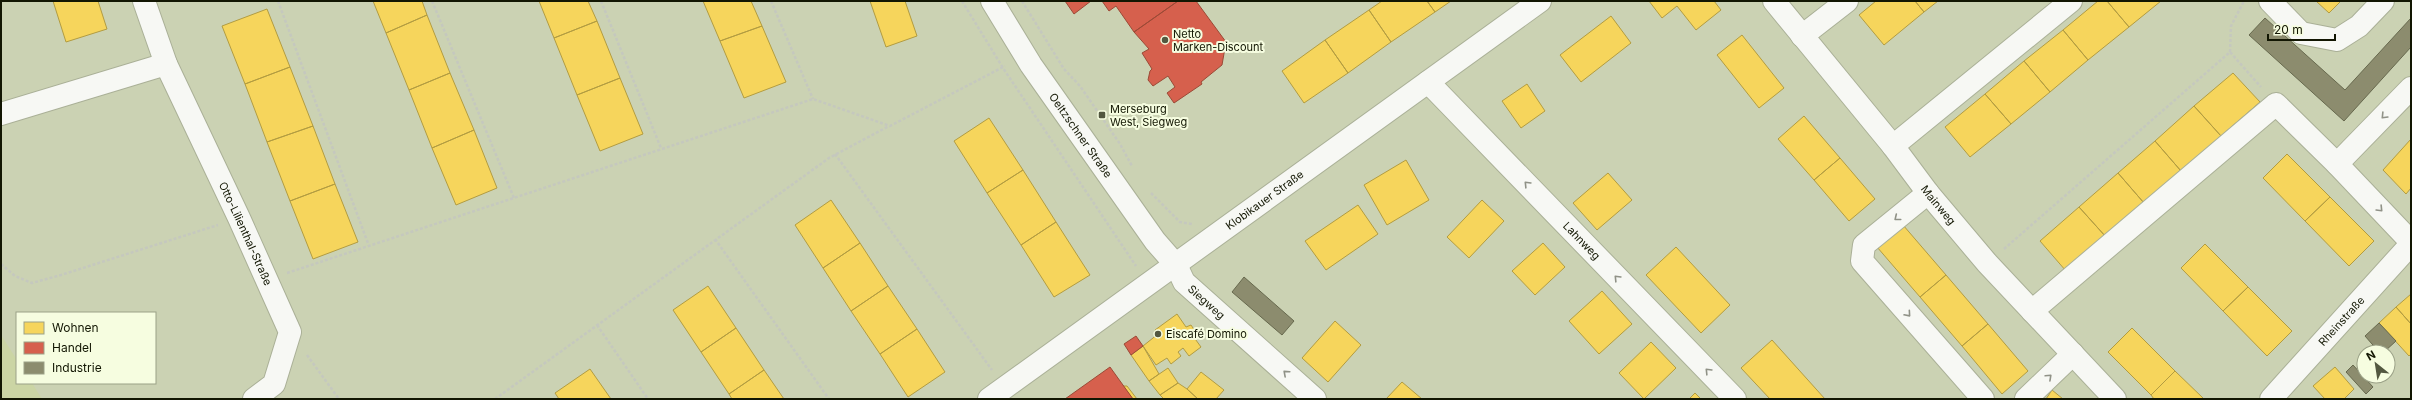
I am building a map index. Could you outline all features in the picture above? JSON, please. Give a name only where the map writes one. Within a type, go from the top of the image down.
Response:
[{"type":"street","name":"Otto-Lilienthal-Straße","points":[[144,1],[166,64],[239,218],[290,332]]},
{"type":"street","name":"Oeltzschner Straße","points":[[992,1],[1023,53],[1137,215],[1176,265]]},
{"type":"street","name":"Klobikauer Straße","points":[[997,393],[1540,1]]},
{"type":"street","name":"Mainweg","points":[[1774,1],[1893,146],[1928,193],[1987,263],[2115,399]]},
{"type":"street","points":[[1802,36],[1847,1]]},
{"type":"street","points":[[1893,146],[2071,1]]},
{"type":"street","points":[[2270,1],[2301,33],[2337,40],[2359,26],[2383,1]]},
{"type":"street","points":[[1,114],[166,64]]},
{"type":"street","name":"Lahnweg","points":[[1428,82],[1735,399]]},
{"type":"street","points":[[2337,164],[2411,88]]},
{"type":"street","points":[[2032,311],[2276,104],[2337,164],[2411,243]]},
{"type":"street","points":[[1928,193],[1864,245],[1862,261],[1983,399]]},
{"type":"street","name":"Rheinstraße","points":[[2271,399],[2411,243]]},
{"type":"street","name":"Siegweg","points":[[1176,265],[1184,282],[1315,399]]},
{"type":"street","points":[[254,399],[274,384],[290,332]]},
{"type":"street","points":[[2026,399],[2073,354]]},
{"type":"path","points":[[278,1],[369,246]]},
{"type":"path","points":[[432,1],[514,198]]},
{"type":"path","points":[[601,1],[661,148]]},
{"type":"path","points":[[771,1],[813,99]]},
{"type":"path","points":[[962,1],[1003,68],[1148,284]]},
{"type":"path","points":[[1022,1],[1064,69],[1080,86],[1135,171]]},
{"type":"path","points":[[2244,1],[2231,26],[2230,52],[2276,104]]},
{"type":"path","points":[[495,399],[835,154],[1003,68],[1023,53],[1046,40]]},
{"type":"path","points":[[1987,263],[2230,52]]},
{"type":"path","points":[[266,280],[661,148],[813,99],[890,126]]},
{"type":"path","points":[[835,154],[997,393]]},
{"type":"path","points":[[1147,188],[1158,202],[1180,222],[1191,224]]},
{"type":"path","points":[[1,264],[15,276],[32,283],[239,218]]},
{"type":"path","points":[[715,239],[829,399]]},
{"type":"path","points":[[597,325],[648,399]]},
{"type":"path","points":[[290,332],[339,399]]},
{"type":"shaded area","points":[[1,335],[16,358],[16,384],[33,384],[42,399],[1,399]]},
{"type":"building: Wohnen","points":[[53,1],[98,1],[107,29],[66,42]]},
{"type":"building: Wohnen","points":[[373,1],[422,1],[427,15],[386,33]]},
{"type":"building: Wohnen","points":[[539,1],[588,1],[597,21],[554,38]]},
{"type":"building: Wohnen","points":[[703,1],[751,1],[762,26],[720,41]]},
{"type":"building: Wohnen","points":[[870,1],[905,1],[917,36],[886,47]]},
{"type":"building: Wohnen","points":[[1382,1],[1427,1],[1435,12],[1391,42],[1369,10]]},
{"type":"building: Wohnen","points":[[1427,1],[1451,1],[1435,12]]},
{"type":"building: Wohnen","points":[[1649,1],[1714,1],[1721,10],[1696,30],[1677,6],[1662,18]]},
{"type":"building: Wohnen","points":[[1876,1],[1915,1],[1924,12],[1884,45],[1859,15]]},
{"type":"building: Wohnen","points":[[1915,1],[1938,1],[1924,12]]},
{"type":"building: Wohnen","points":[[2098,1],[2107,1],[2129,27],[2088,60],[2063,30]]},
{"type":"building: Wohnen","points":[[2107,1],[2161,1],[2129,27]]},
{"type":"building: Wohnen","points":[[2316,1],[2341,1],[2329,13]]},
{"type":"building: Wohnen","points":[[267,9],[290,67],[245,84],[222,26]]},
{"type":"building: Wohnen","points":[[1369,10],[1391,42],[1348,73],[1325,40]]},
{"type":"building: Wohnen","points":[[427,15],[450,73],[409,90],[386,33]]},
{"type":"building: Wohnen","points":[[1611,16],[1631,43],[1581,82],[1560,55]]},
{"type":"building: Wohnen","points":[[597,21],[620,78],[577,95],[554,38]]},
{"type":"building: Wohnen","points":[[762,26],[786,82],[744,98],[720,41]]},
{"type":"building: Wohnen","points":[[2063,30],[2088,60],[2050,92],[2024,61]]},
{"type":"building: Wohnen","points":[[1742,35],[1784,88],[1759,108],[1717,55]]},
{"type":"building: Wohnen","points":[[1325,40],[1348,73],[1304,103],[1282,71]]},
{"type":"building: Wohnen","points":[[2024,61],[2050,92],[2011,124],[1985,94]]},
{"type":"building: Wohnen","points":[[290,67],[313,126],[267,142],[245,84]]},
{"type":"building: Wohnen","points":[[450,73],[474,130],[432,148],[409,90]]},
{"type":"building: Wohnen","points":[[2233,73],[2260,102],[2221,136],[2194,106]]},
{"type":"building: Wohnen","points":[[620,78],[643,134],[600,151],[577,95]]},
{"type":"building: Wohnen","points":[[1527,84],[1545,111],[1521,128],[1502,101]]},
{"type":"building: Wohnen","points":[[1985,94],[2011,124],[1970,157],[1945,127]]},
{"type":"building: Wohnen","points":[[2194,106],[2221,136],[2181,171],[2155,141]]},
{"type":"building: Wohnen","points":[[1804,116],[1840,158],[1814,180],[1778,139]]},
{"type":"building: Wohnen","points":[[989,118],[1023,170],[987,193],[954,141]]},
{"type":"building: Wohnen","points":[[313,126],[335,184],[290,201],[267,142]]},
{"type":"building: Wohnen","points":[[474,130],[497,188],[456,205],[432,148]]},
{"type":"building: Wohnen","points":[[2411,139],[2411,188],[2406,194],[2383,170]]},
{"type":"building: Wohnen","points":[[2155,141],[2181,171],[2144,203],[2118,173]]},
{"type":"building: Wohnen","points":[[2287,154],[2330,197],[2305,221],[2263,178]]},
{"type":"building: Wohnen","points":[[1840,158],[1875,199],[1849,221],[1814,180]]},
{"type":"building: Wohnen","points":[[1406,160],[1429,200],[1387,225],[1364,185]]},
{"type":"building: Wohnen","points":[[1023,170],[1056,222],[1021,245],[987,193]]},
{"type":"building: Wohnen","points":[[1608,173],[1632,200],[1597,230],[1573,203]]},
{"type":"building: Wohnen","points":[[2118,173],[2144,203],[2106,237],[2079,207]]},
{"type":"building: Wohnen","points":[[335,184],[358,242],[313,259],[290,201]]},
{"type":"building: Wohnen","points":[[2330,197],[2374,241],[2349,266],[2305,221]]},
{"type":"building: Wohnen","points":[[831,200],[860,243],[823,268],[795,225]]},
{"type":"building: Wohnen","points":[[1482,200],[1504,221],[1469,258],[1447,237]]},
{"type":"building: Wohnen","points":[[1358,205],[1378,234],[1326,270],[1305,241]]},
{"type":"building: Wohnen","points":[[2079,207],[2106,237],[2066,271],[2040,241]]},
{"type":"building: Wohnen","points":[[1056,222],[1090,275],[1054,297],[1021,245]]},
{"type":"building: Wohnen","points":[[1903,225],[1946,275],[1920,297],[1877,247]]},
{"type":"building: Wohnen","points":[[860,243],[888,286],[851,311],[823,268]]},
{"type":"building: Wohnen","points":[[1543,243],[1565,267],[1535,295],[1512,271]]},
{"type":"building: Wohnen","points":[[2205,244],[2248,287],[2223,311],[2181,268]]},
{"type":"building: Wohnen","points":[[1676,247],[1730,305],[1701,333],[1646,275]]},
{"type":"building: Wohnen","points":[[1946,275],[1988,324],[1962,346],[1920,297]]},
{"type":"building: Wohnen","points":[[708,286],[736,328],[701,352],[673,310]]},
{"type":"building: Wohnen","points":[[888,286],[917,329],[880,354],[851,311]]},
{"type":"building: Wohnen","points":[[2248,287],[2292,331],[2267,356],[2223,311]]},
{"type":"building: Wohnen","points":[[1602,291],[1632,324],[1599,354],[1569,321]]},
{"type":"building: Wohnen","points":[[2411,294],[2411,324],[2396,307]]},
{"type":"building: Wohnen","points":[[2396,307],[2411,324],[2411,354],[2409,356],[2379,323]]},
{"type":"building: Wohnen","points":[[1177,314],[1186,327],[1191,325],[1195,331],[1193,336],[1201,347],[1189,356],[1183,348],[1178,352],[1181,356],[1171,364],[1167,358],[1156,365],[1143,346],[1158,334],[1155,330]]},
{"type":"building: Wohnen","points":[[1335,321],[1361,345],[1328,382],[1302,358]]},
{"type":"building: Wohnen","points":[[1988,324],[2028,371],[2002,394],[1962,346]]},
{"type":"building: Wohnen","points":[[736,328],[764,370],[729,394],[701,352]]},
{"type":"building: Wohnen","points":[[2132,328],[2175,371],[2151,395],[2108,352]]},
{"type":"building: Wohnen","points":[[917,329],[945,372],[908,397],[880,354]]},
{"type":"building: Wohnen","points":[[1772,340],[1825,399],[1770,399],[1741,368]]},
{"type":"building: Wohnen","points":[[1651,342],[1676,368],[1644,399],[1619,373]]},
{"type":"building: Wohnen","points":[[1143,346],[1159,374],[1149,381],[1131,355]]},
{"type":"building: Wohnen","points":[[2335,367],[2354,389],[2344,399],[2325,399],[2313,386]]},
{"type":"building: Wohnen","points":[[1168,368],[1178,383],[1160,395],[1149,381]]},
{"type":"building: Wohnen","points":[[590,369],[611,399],[559,399],[555,393]]},
{"type":"building: Wohnen","points":[[764,370],[784,399],[732,399],[729,394]]},
{"type":"building: Wohnen","points":[[2175,371],[2204,399],[2154,399],[2151,395]]},
{"type":"building: Wohnen","points":[[1201,372],[1224,390],[1216,399],[1198,399],[1187,389]]},
{"type":"building: Wohnen","points":[[1402,382],[1422,399],[1386,399]]},
{"type":"building: Wohnen","points":[[1178,383],[1198,399],[1164,399],[1160,395]]},
{"type":"building: Wohnen","points":[[1123,386],[1127,386],[1137,399],[1133,399]]},
{"type":"building: Wohnen","points":[[2052,390],[2063,399],[2046,399]]},
{"type":"building: Wohnen","points":[[1695,393],[1701,399],[1689,399]]},
{"type":"building: Handel","points":[[1065,1],[1091,1],[1074,14]]},
{"type":"building: Handel","points":[[1102,1],[1178,1],[1134,32],[1116,6],[1109,11]]},
{"type":"building: Handel","points":[[1178,1],[1196,1],[1226,42],[1222,65],[1201,82],[1202,84],[1174,103],[1167,93],[1175,87],[1168,76],[1153,86],[1148,80],[1152,69],[1142,53],[1149,49],[1134,32]]},
{"type":"building: Handel","points":[[1136,336],[1143,346],[1131,355],[1124,344]]},
{"type":"building: Handel","points":[[1110,367],[1133,399],[1065,399]]},
{"type":"building: Industrie","points":[[2265,18],[2345,90],[2411,18],[2411,47],[2344,121],[2249,35]]},
{"type":"building: Industrie","points":[[1244,277],[1294,321],[1282,335],[1232,292]]},
{"type":"building: Industrie","points":[[2379,323],[2396,341],[2393,344],[2372,344],[2365,336]]},
{"type":"building: Industrie","points":[[2353,365],[2356,368],[2356,383],[2346,372]]},
{"type":"building: Industrie","points":[[2357,384],[2370,384],[2373,387],[2366,394]]},
{"type":"place","name":"Netto Marken-Discount","points":[[1165,40]]},
{"type":"place","name":"Merseburg West, Siegweg","points":[[1102,115]]},
{"type":"place","name":"Eiscafé Domino","points":[[1158,334]]}]
